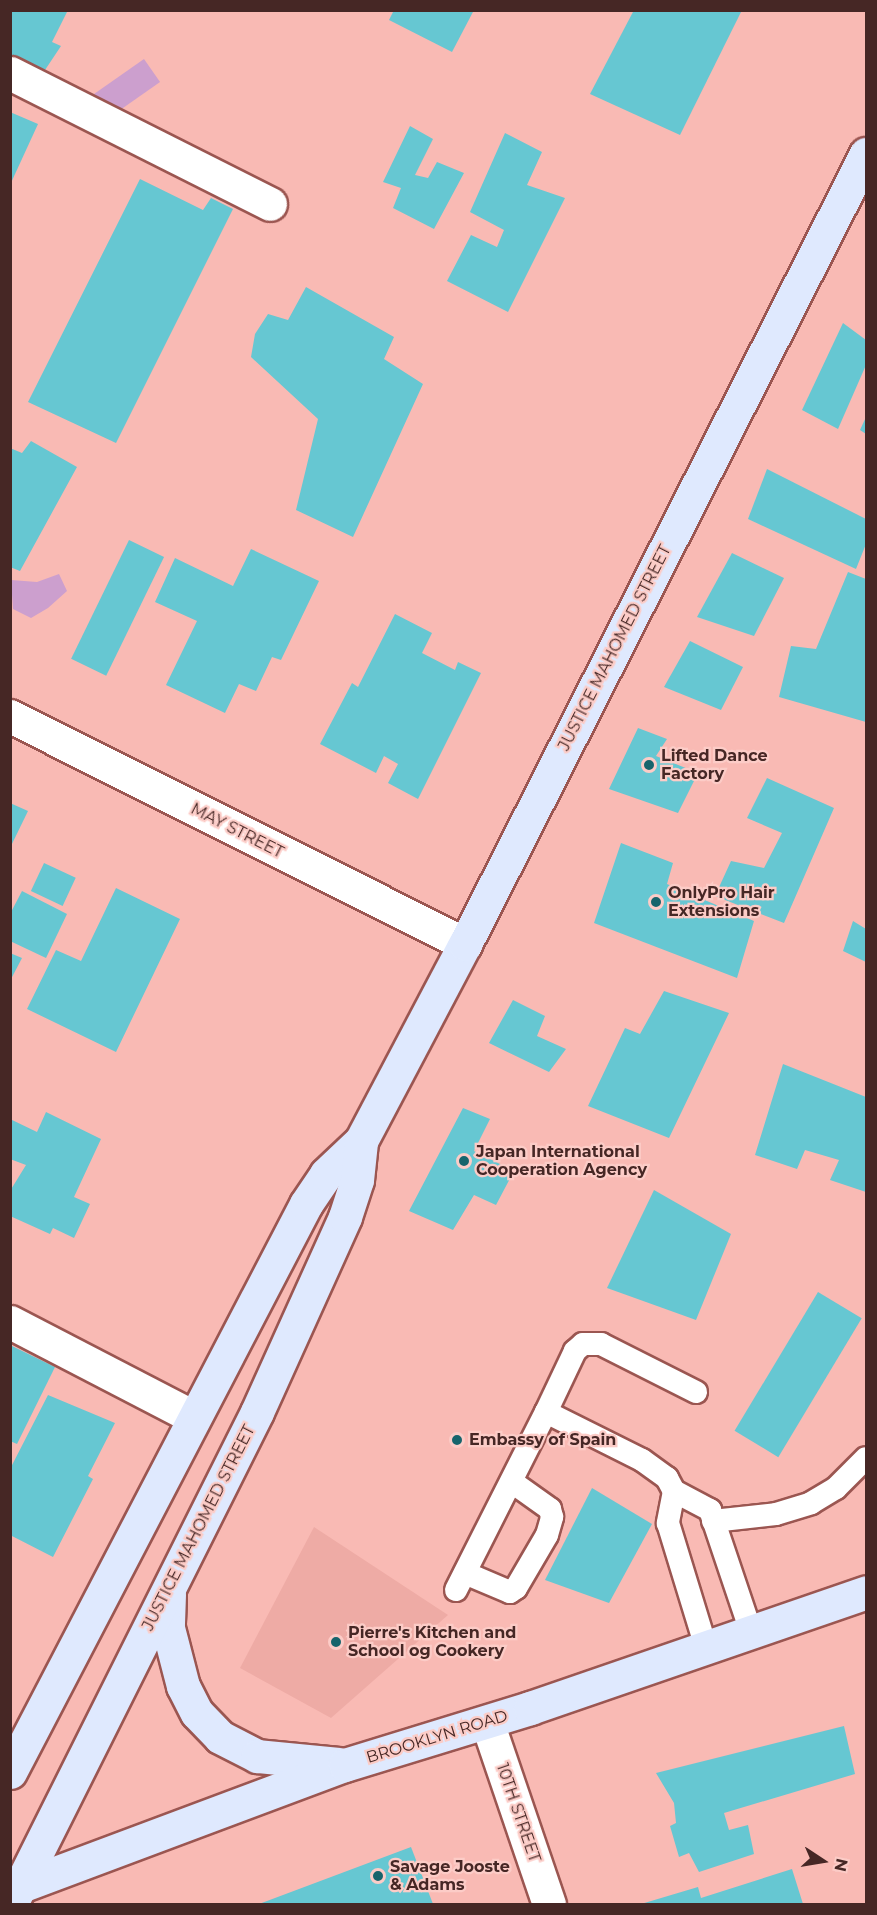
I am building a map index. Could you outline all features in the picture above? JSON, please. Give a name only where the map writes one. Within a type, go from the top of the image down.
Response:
[{"type":"main road","name":"JUSTICE MAHOMED STREET","points":[[10,1772],[306,1204],[326,1174],[361,1141],[465,944],[867,154]]},
{"type":"main road","name":"JUSTICE MAHOMED STREET","points":[[14,1894],[257,1412],[345,1217],[357,1180],[361,1141]]},
{"type":"main road","points":[[169,1586],[168,1628],[174,1661],[197,1713],[220,1737],[257,1756],[345,1765]]},
{"type":"main road","name":"BROOKLYN ROAD","points":[[14,1894],[345,1765],[487,1722],[867,1592]]},
{"type":"street","points":[[10,73],[270,204]]},
{"type":"street","name":"MAY STREET","points":[[10,716],[465,944]]},
{"type":"street","points":[[10,1322],[193,1418]]},
{"type":"street","name":"10TH STREET","points":[[487,1722],[549,1905]]},
{"type":"lane","points":[[513,1482],[550,1509],[552,1517],[547,1535],[516,1588],[510,1592],[461,1581],[513,1482],[575,1351],[583,1344],[601,1344],[696,1392]]},
{"type":"lane","points":[[546,1412],[642,1460],[667,1478],[674,1491],[710,1510],[751,1632]]},
{"type":"lane","points":[[713,1521],[776,1514],[811,1503],[836,1488],[867,1458]]},
{"type":"lane","points":[[674,1491],[668,1523],[706,1647]]},
{"type":"shaded area","points":[[144,59],[160,82],[110,117],[94,94]]},
{"type":"shaded area","points":[[59,574],[67,591],[48,608],[31,618],[13,609],[11,580],[37,582]]},
{"type":"shaded area","name":"Pierre's Kitchen and School og Cookery","points":[[314,1527],[448,1615],[331,1718],[240,1668]]},
{"type":"building","points":[[10,10],[68,10],[52,42],[61,46],[45,70],[10,56]]},
{"type":"building","points":[[394,10],[474,10],[452,52],[389,20]]},
{"type":"building","points":[[634,10],[742,10],[680,135],[590,94]]},
{"type":"building","points":[[10,112],[38,124],[10,185]]},
{"type":"building","points":[[410,126],[433,139],[415,175],[428,178],[437,162],[464,173],[434,229],[393,208],[401,188],[383,182]]},
{"type":"building","points":[[505,133],[542,152],[527,185],[565,198],[508,312],[447,281],[471,235],[497,247],[504,230],[470,212]]},
{"type":"building","points":[[140,179],[203,210],[211,198],[233,209],[116,443],[28,402]]},
{"type":"building","points":[[306,287],[394,337],[384,359],[423,384],[353,537],[296,510],[318,419],[251,357],[255,334],[268,314],[288,320]]},
{"type":"building","points":[[843,323],[866,340],[866,365],[838,429],[802,410]]},
{"type":"building","points":[[866,417],[866,434],[860,430]]},
{"type":"building","points":[[31,441],[77,467],[20,571],[10,567],[10,448],[22,453]]},
{"type":"building","points":[[767,469],[866,519],[866,544],[856,569],[748,519]]},
{"type":"building","points":[[129,540],[164,557],[106,676],[71,659]]},
{"type":"building","points":[[251,549],[319,581],[281,660],[272,657],[256,691],[239,684],[225,713],[166,685],[197,621],[155,602],[175,558],[233,586]]},
{"type":"building","points":[[732,553],[784,578],[754,636],[697,617]]},
{"type":"building","points":[[848,572],[866,579],[866,722],[779,697],[791,646],[816,649]]},
{"type":"building","points":[[395,614],[432,633],[422,653],[455,670],[458,662],[481,673],[418,799],[388,783],[398,764],[384,756],[376,773],[320,744],[352,683],[358,687]]},
{"type":"building","points":[[690,641],[743,667],[721,710],[664,687]]},
{"type":"building","name":"Lifted Dance Factory","points":[[638,728],[667,739],[656,756],[698,773],[678,813],[609,789]]},
{"type":"building","points":[[767,778],[834,808],[784,923],[715,896],[731,861],[764,868],[782,833],[747,818]]},
{"type":"building","points":[[10,803],[28,811],[10,848]]},
{"type":"building","name":"OnlyPro Hair Extensions","points":[[621,843],[673,863],[667,884],[754,921],[737,978],[594,923]]},
{"type":"building","points":[[44,863],[76,878],[63,906],[31,891]]},
{"type":"building","points":[[116,888],[180,919],[116,1052],[27,1009],[56,950],[81,961]]},
{"type":"building","points":[[22,891],[67,914],[46,958],[10,941],[10,914]]},
{"type":"building","points":[[853,921],[866,929],[866,962],[843,951]]},
{"type":"building","points":[[10,953],[22,958],[10,981]]},
{"type":"building","points":[[664,991],[729,1013],[669,1138],[588,1106],[625,1028],[640,1034]]},
{"type":"building","points":[[513,1000],[545,1016],[537,1036],[566,1049],[549,1072],[489,1043]]},
{"type":"building","points":[[783,1064],[866,1097],[866,1192],[830,1180],[839,1160],[805,1150],[797,1169],[755,1155]]},
{"type":"building","name":"Japan International Cooperation Agency","points":[[463,1108],[490,1119],[474,1151],[514,1171],[496,1205],[474,1195],[453,1230],[409,1211]]},
{"type":"building","points":[[46,1112],[101,1139],[74,1197],[90,1204],[74,1238],[53,1228],[50,1234],[10,1216],[10,1191],[26,1165],[10,1159],[10,1119],[37,1132]]},
{"type":"building","points":[[654,1190],[731,1234],[696,1320],[607,1288]]},
{"type":"building","points":[[818,1292],[862,1318],[778,1457],[735,1431]]},
{"type":"building","points":[[10,1345],[55,1367],[17,1444],[10,1441]]},
{"type":"building","points":[[48,1395],[115,1423],[88,1476],[93,1479],[53,1557],[10,1535],[10,1469]]},
{"type":"building","points":[[592,1488],[652,1524],[609,1603],[545,1580]]},
{"type":"building","points":[[844,1726],[855,1774],[724,1813],[729,1830],[748,1825],[754,1854],[699,1872],[689,1853],[679,1857],[670,1826],[676,1823],[674,1803],[656,1773]]},
{"type":"building","name":"Savage Jooste & Adams","points":[[411,1847],[433,1904],[259,1904]]},
{"type":"building","points":[[792,1869],[803,1904],[641,1904],[698,1887],[701,1898]]},
{"type":"place","name":"Lifted Dance Factory","points":[[649,765]]},
{"type":"place","name":"OnlyPro Hair Extensions","points":[[656,902]]},
{"type":"place","name":"Japan International Cooperation Agency","points":[[464,1161]]},
{"type":"place","name":"Embassy of Spain","points":[[457,1440]]},
{"type":"place","name":"Pierre's Kitchen and School og Cookery","points":[[336,1642]]},
{"type":"place","name":"Savage Jooste & Adams","points":[[378,1876]]}]
